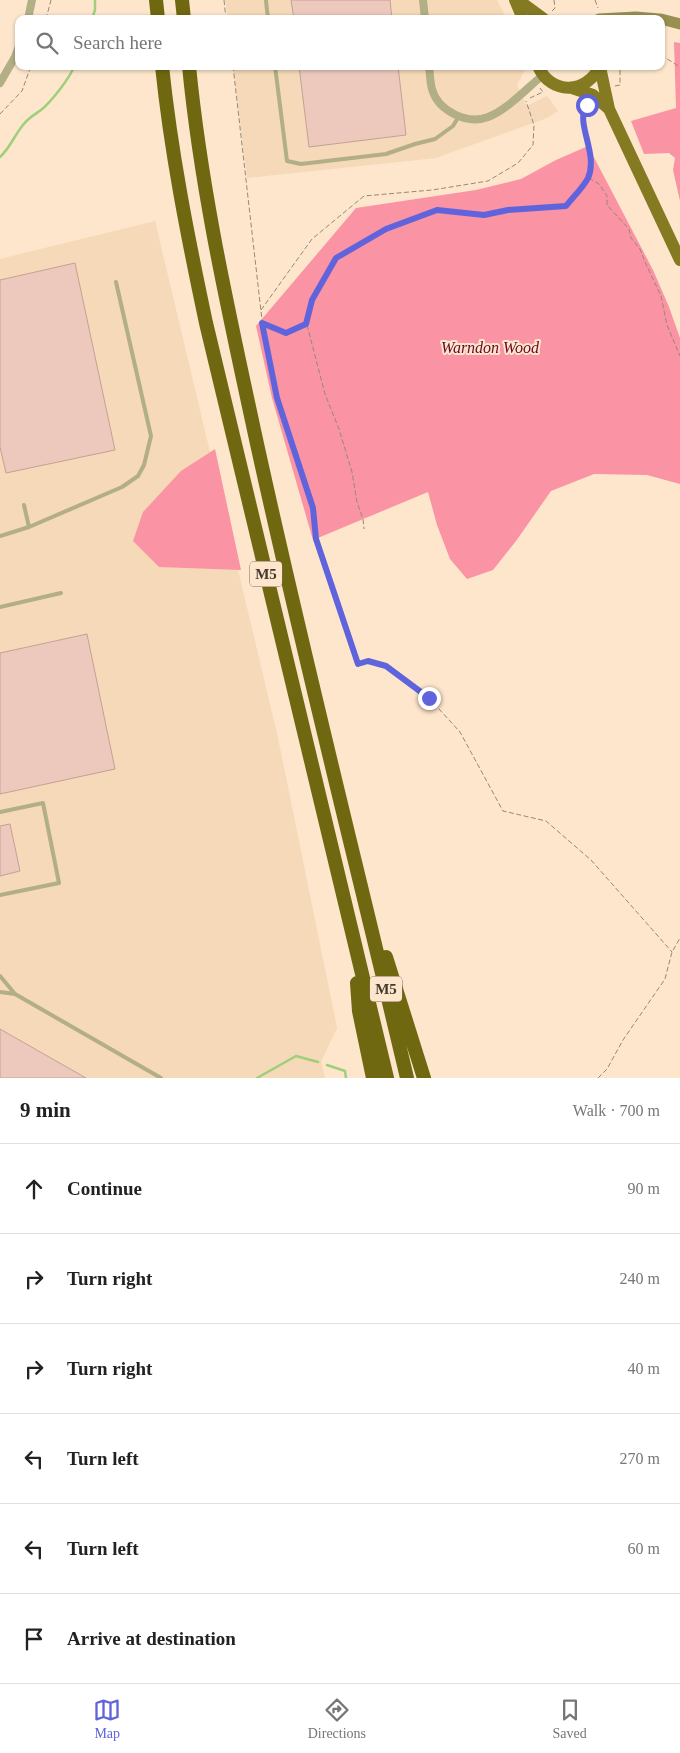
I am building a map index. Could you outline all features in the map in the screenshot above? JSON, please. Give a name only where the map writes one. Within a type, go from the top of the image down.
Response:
[{"type":"highway","points":[[156,0],[158,15]]},
{"type":"highway","points":[[182,0],[184,15]]},
{"type":"highway","name":"M5","points":[[162,70],[186,232],[206,324],[387,1078]]},
{"type":"highway","name":"M5","points":[[189,70],[192,100],[213,230],[278,542],[407,1078]]},
{"type":"highway","name":"M5","points":[[365,900],[394,978],[424,1078]]},
{"type":"highway","name":"M5","points":[[355,950],[359,1011],[373,1078]]},
{"type":"main road","points":[[514,0],[521,15]]},
{"type":"main road","points":[[518,0],[539,15]]},
{"type":"main road","points":[[572,88],[589,82],[598,70]]},
{"type":"main road","points":[[601,70],[609,108],[680,260]]},
{"type":"main road","points":[[539,75],[561,87],[572,88],[593,95],[609,108]]},
{"type":"street","points":[[29,15],[32,0]]},
{"type":"street","points":[[423,0],[425,15]]},
{"type":"street","points":[[665,20],[680,24]]},
{"type":"street","points":[[0,83],[15,57]]},
{"type":"street","points":[[430,70],[432,90],[440,104],[459,116],[475,120],[488,117],[505,107],[539,75]]},
{"type":"lane","points":[[266,1],[268,15]]},
{"type":"lane","points":[[276,70],[287,160],[301,164],[386,154],[435,139],[453,126],[459,116]]},
{"type":"lane","points":[[0,536],[29,527],[122,487],[138,476],[144,465],[151,436],[116,282]]},
{"type":"lane","points":[[24,505],[29,527]]},
{"type":"lane","points":[[0,607],[61,593]]},
{"type":"lane","points":[[0,812],[43,803],[59,883],[0,895]]},
{"type":"lane","points":[[0,976],[16,994],[161,1078]]},
{"type":"lane","points":[[0,992],[16,994]]},
{"type":"path","points":[[47,15],[51,0]]},
{"type":"path","points":[[224,0],[226,15]]},
{"type":"path","points":[[554,0],[554,8]]},
{"type":"path","points":[[595,0],[599,14]]},
{"type":"path","points":[[665,58],[680,67]]},
{"type":"path","points":[[0,114],[22,91],[30,70]]},
{"type":"path","points":[[232,70],[262,323],[277,398],[313,508],[316,539],[358,664],[368,661],[386,666],[429,698],[460,732],[502,812],[546,821],[591,860],[672,952]]},
{"type":"path","points":[[613,86],[620,85],[620,70]]},
{"type":"path","points":[[261,311],[312,239],[364,196],[432,190],[488,180],[518,163],[533,145],[534,125],[526,100],[543,92],[539,75]]},
{"type":"path","points":[[364,529],[352,472],[326,394],[306,324],[312,300],[336,258],[386,229],[437,210],[484,215],[508,210],[566,206],[588,178],[590,148],[582,117],[583,110],[587,105]]},
{"type":"path","points":[[588,178],[599,184],[607,196],[608,205],[628,229],[631,238],[640,249],[644,262],[661,296],[667,326],[680,356]]},
{"type":"path","points":[[262,323],[286,333],[306,324]]},
{"type":"path","points":[[598,1078],[607,1069],[623,1040],[665,979],[672,952],[680,938]]},
{"type":"shaded area","points":[[225,0],[497,0],[505,15],[227,15]]},
{"type":"shaded area","points":[[234,70],[525,70],[517,85],[527,106],[547,96],[558,111],[547,118],[436,158],[247,178]]},
{"type":"shaded area","points":[[155,221],[278,738],[337,1028],[321,1062],[325,1078],[0,1078],[0,259]]},
{"type":"green space","points":[[674,42],[680,43],[680,201],[673,170],[675,158],[669,153],[644,154],[631,121],[676,108]]},
{"type":"green space","name":"Warndon Wood","points":[[588,146],[653,270],[680,338],[680,484],[647,475],[594,474],[551,491],[493,570],[467,579],[450,559],[437,525],[428,492],[313,540],[272,398],[256,326],[356,208],[476,190],[521,179],[556,160]]},
{"type":"green space","points":[[215,449],[241,570],[159,567],[133,541],[143,512],[181,471]]},
{"type":"building","points":[[291,0],[390,0],[392,15],[293,15]]},
{"type":"building","points":[[299,70],[398,70],[406,135],[309,147]]},
{"type":"building","points":[[75,263],[115,450],[6,473],[0,447],[0,280]]},
{"type":"building","points":[[87,634],[115,769],[0,794],[0,653]]},
{"type":"building","points":[[10,824],[20,871],[0,876],[0,826]]},
{"type":"building","points":[[0,1029],[35,1049],[86,1078],[0,1078]]},
{"type":"waterway","points":[[93,15],[95,0]]},
{"type":"waterway","points":[[0,157],[29,118],[45,107],[55,96],[72,70]]},
{"type":"waterway","points":[[257,1078],[296,1056],[318,1062]]},
{"type":"waterway","points":[[327,1065],[345,1071],[346,1078]]},
{"type":"route","points":[[429,698],[386,666],[368,661],[358,664],[316,539],[313,508],[277,398],[262,323],[286,333],[306,324],[312,300],[336,258],[386,229],[437,210],[484,215],[508,210],[566,206],[588,178],[590,148],[582,117],[583,110],[587,105]]}]
